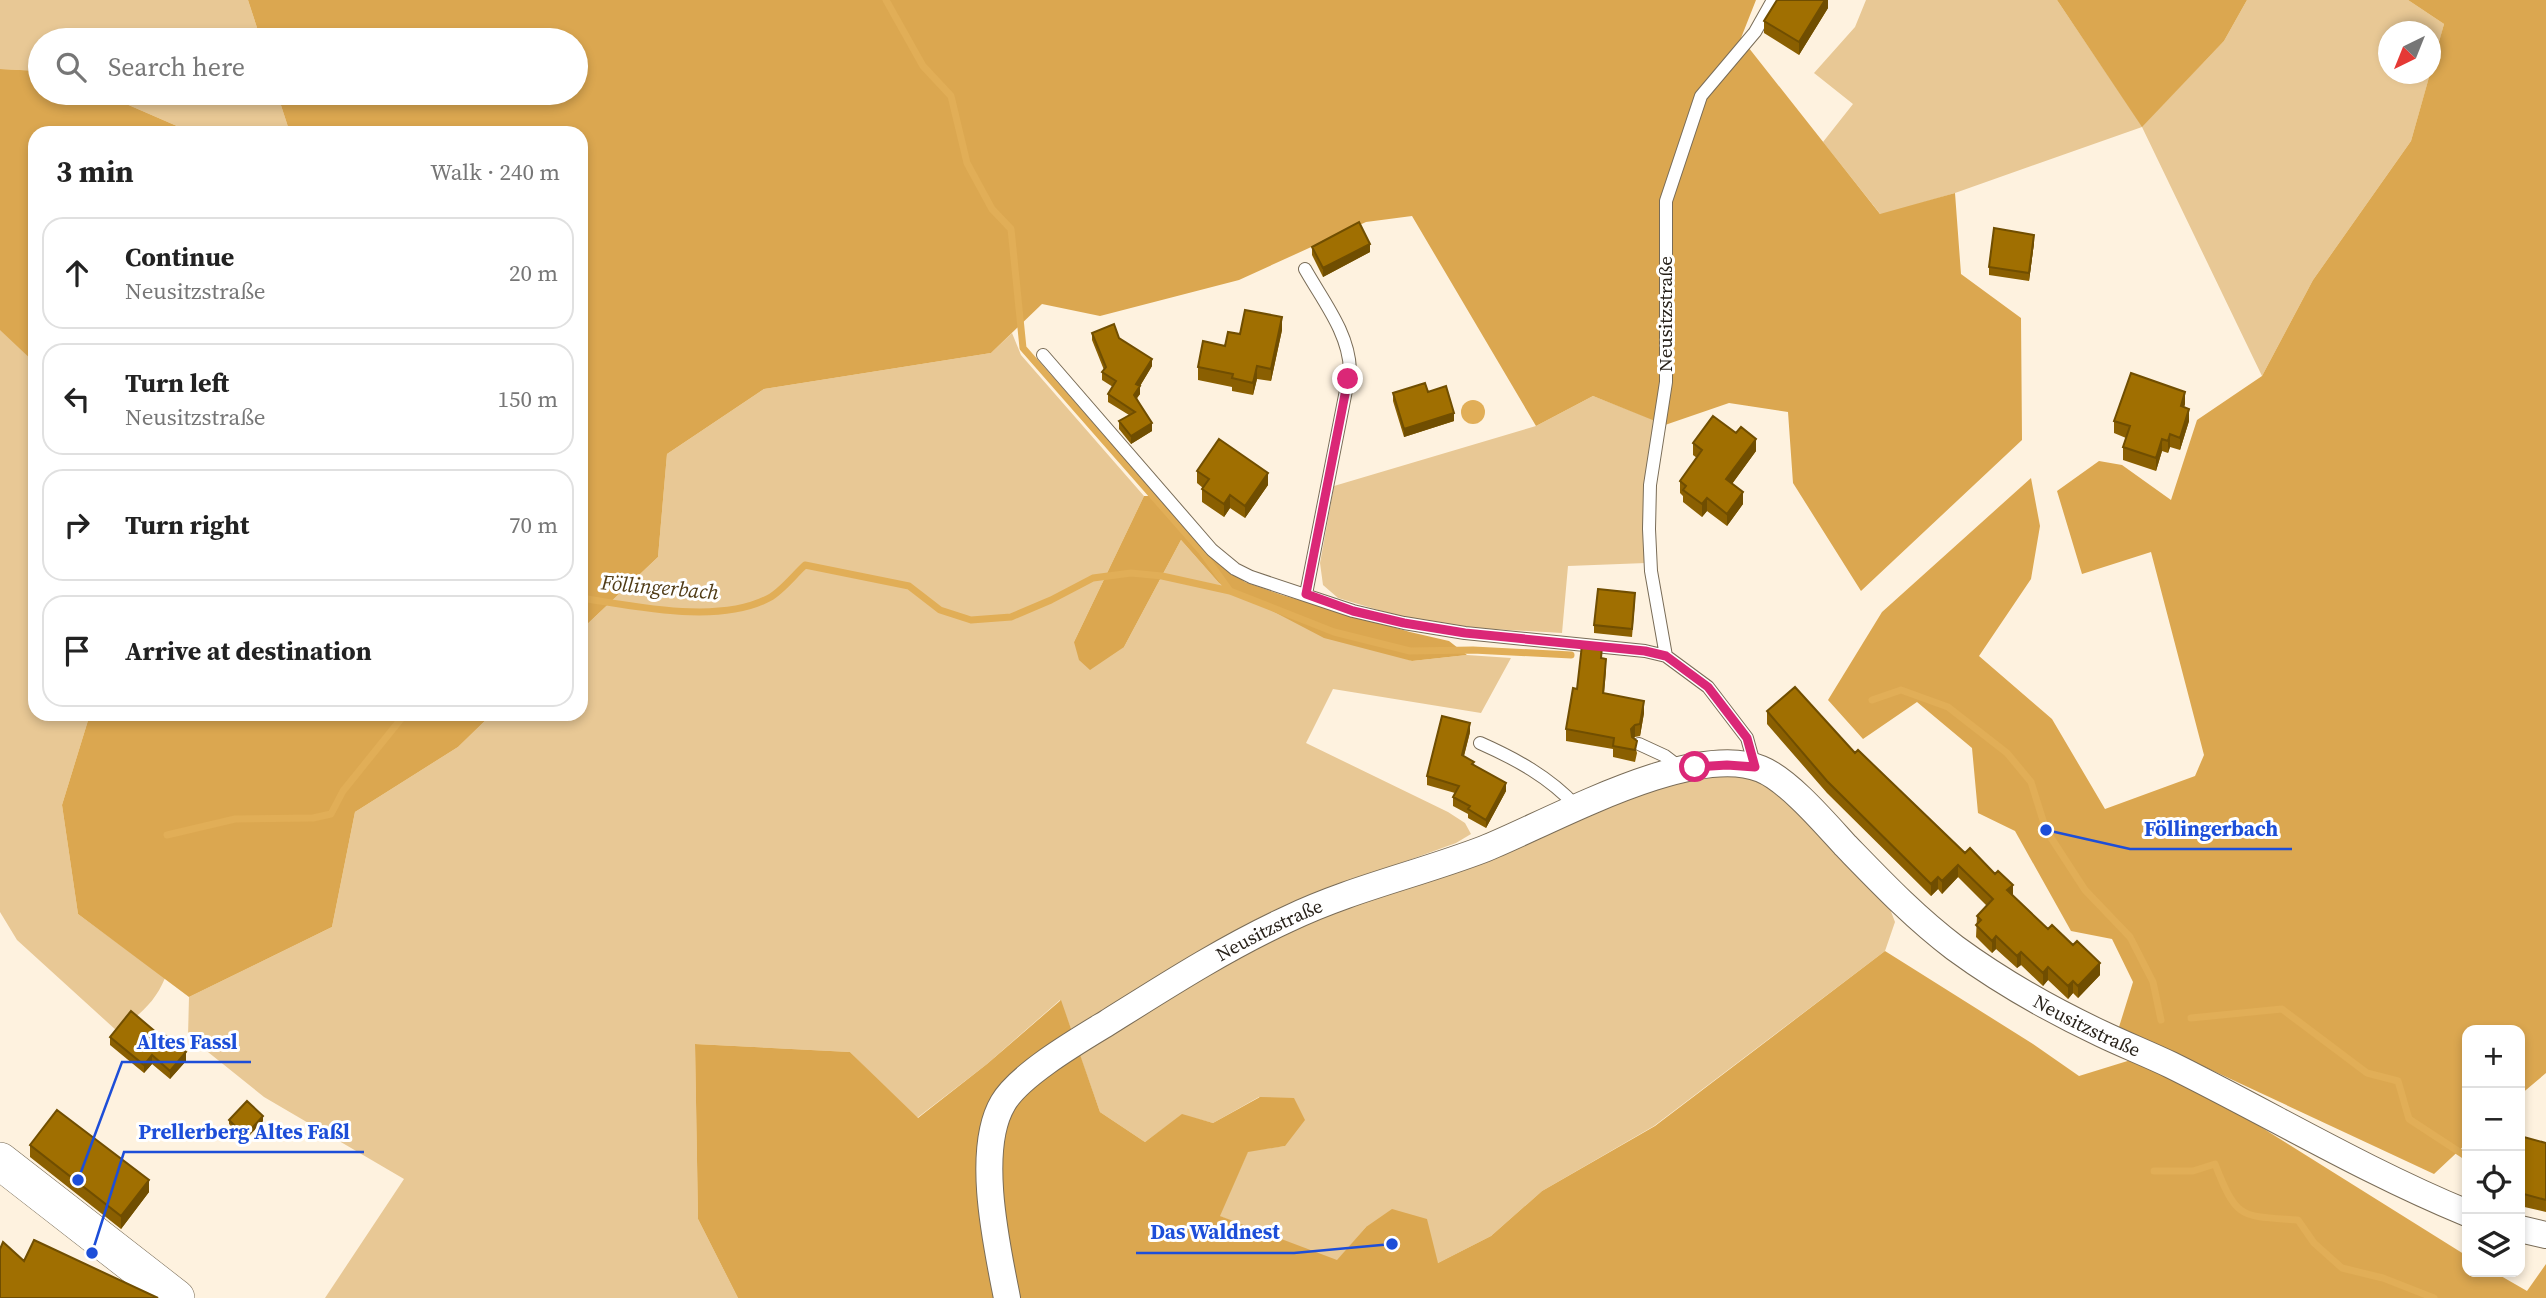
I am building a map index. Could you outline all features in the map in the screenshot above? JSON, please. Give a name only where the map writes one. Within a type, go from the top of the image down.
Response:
[{"type":"street","name":"Neusitzstraße","points":[[1007,1298],[994,1230],[990,1150],[993,1127],[1003,1101],[1026,1078],[1083,1037],[1172,982],[1290,918],[1481,850],[1576,806],[1682,769],[1727,765],[1755,767],[1782,782],[1911,911],[1992,974],[2099,1033],[2170,1065],[2380,1175],[2462,1211]]},
{"type":"street","points":[[0,1161],[176,1298]]},
{"type":"street","points":[[2525,1230],[2546,1235]]},
{"type":"lane","name":"Neusitzstraße","points":[[1666,656],[1651,571],[1650,529],[1650,485],[1666,382],[1666,201],[1701,96],[1755,32],[1773,0]]},
{"type":"lane","points":[[1305,269],[1340,330],[1349,354],[1350,370],[1306,594]]},
{"type":"lane","points":[[1043,355],[1212,550],[1235,569],[1251,577],[1353,611],[1404,623],[1465,633],[1645,651],[1666,656],[1708,687],[1747,738],[1755,767]]},
{"type":"lane","points":[[1480,743],[1530,768],[1553,784],[1576,806]]},
{"type":"lane","points":[[1639,744],[1665,756],[1682,769]]},
{"type":"shaded area","points":[[0,0],[248,0],[257,28],[28,28],[28,70],[0,69]]},
{"type":"shaded area","points":[[248,0],[1756,0],[1741,38],[1880,214],[1955,193],[1961,274],[2021,318],[2022,440],[1861,591],[1793,483],[1788,412],[1729,403],[1665,425],[1593,396],[1536,426],[1412,216],[1366,222],[1239,280],[1100,316],[1042,304],[991,353],[764,389],[667,454],[658,557],[588,623],[588,126],[288,126],[281,105],[588,105],[588,28],[257,28]]},
{"type":"shaded area","points":[[1866,0],[2057,0],[2142,126],[2224,41],[2247,0],[2408,0],[2440,21],[2378,21],[2378,84],[2427,84],[2411,141],[2313,280],[2262,376],[2142,127],[1955,193],[1881,215],[1823,142],[1853,104],[1814,73],[1855,27]]},
{"type":"shaded area","points":[[2057,0],[2247,0],[2224,41],[2142,127]]},
{"type":"shaded area","points":[[2408,0],[2546,0],[2546,1073],[2525,1091],[2525,1025],[2462,1025],[2462,1148],[2434,1174],[2119,1027],[2133,982],[2112,939],[2071,931],[2015,831],[1978,813],[1972,748],[1917,702],[1863,739],[1828,700],[1882,612],[2031,478],[2040,526],[2031,579],[1979,656],[2052,719],[2105,809],[2195,776],[2204,755],[2151,552],[2082,574],[2057,491],[2099,461],[2122,465],[2171,500],[2197,420],[2262,376],[2313,280],[2411,141],[2427,84],[2441,84],[2441,35],[2444,24]]},
{"type":"shaded area","points":[[0,69],[28,70],[28,105],[129,105],[177,126],[28,126],[28,356],[0,330]]},
{"type":"shaded area","points":[[129,105],[281,105],[288,126],[177,126]]},
{"type":"shaded area","points":[[0,329],[28,355],[28,721],[88,721],[62,805],[78,914],[165,978],[145,1008],[117,1031],[17,940],[0,912]]},
{"type":"shaded area","points":[[1012,333],[1021,355],[1144,496],[1074,642],[1124,647],[1181,540],[1219,583],[1412,661],[1467,655],[1511,658],[1481,713],[1333,689],[1306,743],[1448,812],[1465,823],[1471,834],[1456,843],[1293,902],[1071,1029],[1060,1000],[987,1064],[917,1118],[850,1052],[695,1044],[698,1219],[738,1298],[325,1298],[404,1179],[264,1097],[188,1036],[189,997],[332,927],[355,812],[458,747],[485,721],[588,721],[588,623],[658,557],[667,454],[764,389],[991,353]]},
{"type":"shaded area","points":[[1593,396],[1657,421],[1646,563],[1568,566],[1562,633],[1455,627],[1402,617],[1338,598],[1323,585],[1320,563],[1334,486],[1536,426]]},
{"type":"shaded area","points":[[1473,400],[1484,407],[1485,412],[1478,423],[1473,424],[1462,417],[1461,412],[1468,401]]},
{"type":"shaded area","points":[[1144,496],[1157,496],[1222,565],[1245,582],[1282,595],[1449,641],[1467,655],[1412,661],[1324,638],[1219,583],[1181,540],[1124,647],[1090,670],[1079,660],[1074,642]]},
{"type":"shaded area","points":[[88,721],[485,721],[458,747],[355,812],[332,927],[189,997],[78,914],[62,805]]},
{"type":"shaded area","points":[[1698,775],[1743,775],[1774,786],[1887,901],[1895,922],[1885,951],[1654,1126],[1542,1191],[1491,1236],[1438,1263],[1366,1227],[1337,1261],[1219,1216],[1248,1151],[1285,1146],[1259,1097],[1213,1123],[1182,1115],[1145,1142],[1100,1112],[1079,1053],[1247,952],[1325,913],[1573,819]]},
{"type":"shaded area","points":[[1885,951],[2079,1076],[2134,1059],[2229,1107],[2462,1253],[2462,1277],[2503,1277],[2527,1291],[2546,1264],[2546,1298],[738,1298],[698,1219],[695,1044],[850,1052],[918,1118],[987,1064],[1061,1000],[1100,1112],[1145,1142],[1182,1114],[1213,1123],[1260,1097],[1294,1098],[1305,1120],[1285,1146],[1248,1152],[1220,1216],[1337,1260],[1366,1227],[1392,1209],[1427,1219],[1438,1263],[1491,1236],[1542,1191],[1655,1126]]},
{"type":"building","points":[[1777,0],[1825,0],[1799,42],[1764,21]]},
{"type":"building","points":[[1359,222],[1370,244],[1323,268],[1312,247]]},
{"type":"building","points":[[1994,228],[2034,235],[2029,273],[1989,267]]},
{"type":"building","points":[[1245,310],[1282,317],[1271,369],[1257,366],[1253,383],[1232,378],[1233,374],[1198,367],[1203,341],[1225,346],[1228,332],[1240,334]]},
{"type":"building","points":[[1114,324],[1119,338],[1152,359],[1136,384],[1140,386],[1134,395],[1152,423],[1131,436],[1119,421],[1135,412],[1108,394],[1116,381],[1102,372],[1106,367],[1092,333]]},
{"type":"building","points":[[2131,373],[2185,392],[2181,406],[2189,409],[2180,438],[2170,434],[2168,441],[2162,439],[2156,458],[2123,447],[2130,426],[2114,421]]},
{"type":"building","points":[[1425,383],[1428,392],[1446,386],[1454,413],[1404,429],[1393,393]]},
{"type":"building","points":[[1713,416],[1736,433],[1741,427],[1756,439],[1726,479],[1743,492],[1727,514],[1707,498],[1702,504],[1683,490],[1686,486],[1680,481],[1702,450],[1693,443]]},
{"type":"building","points":[[1219,439],[1268,473],[1245,506],[1230,495],[1224,504],[1202,489],[1209,479],[1197,471]]},
{"type":"building","points":[[1598,589],[1635,593],[1632,629],[1594,625]]},
{"type":"building","points":[[1582,645],[1602,647],[1601,658],[1606,659],[1603,693],[1644,701],[1640,724],[1631,729],[1632,737],[1637,741],[1635,750],[1613,746],[1614,738],[1566,729],[1573,688],[1577,689]]},
{"type":"building","points":[[1795,687],[1855,753],[1858,750],[1965,853],[1970,848],[1995,874],[1998,871],[2013,885],[2007,890],[2048,929],[2052,925],[2073,945],[2077,941],[2100,963],[2078,986],[2073,981],[2068,986],[2048,967],[2043,973],[2021,952],[2017,956],[1996,936],[1992,941],[1976,925],[1981,920],[1977,916],[1993,899],[1958,865],[1942,881],[1938,877],[1931,884],[1827,781],[1767,711]]},
{"type":"building","points":[[1442,716],[1470,723],[1462,755],[1474,762],[1472,764],[1506,783],[1486,820],[1468,809],[1470,806],[1453,797],[1459,786],[1427,776]]},
{"type":"building","points":[[131,1011],[164,1039],[166,1036],[186,1052],[170,1071],[152,1055],[144,1065],[110,1037]]},
{"type":"building","points":[[247,1101],[263,1116],[245,1136],[229,1120]]},
{"type":"building","points":[[57,1110],[149,1180],[121,1216],[30,1145]]},
{"type":"building","points":[[2525,1137],[2546,1143],[2546,1200],[2525,1194]]},
{"type":"building","points":[[34,1240],[158,1298],[0,1298],[0,1249],[3,1242],[24,1261]]},
{"type":"waterway","points":[[886,0],[923,66],[951,96],[967,163],[992,209],[1011,229],[1023,348],[1202,552],[1230,591]]},
{"type":"waterway","name":"Föllingerbach","points":[[588,599],[651,609],[726,611],[769,598],[805,565],[909,586],[940,610],[971,620],[1011,617],[1093,578],[1131,573],[1162,576],[1230,591],[1334,632],[1410,651],[1473,650],[1571,655]]},
{"type":"waterway","name":"Föllingerbach","points":[[1872,700],[1901,690],[1948,707],[2007,753],[2031,782],[2046,830],[2085,890],[2130,937],[2153,982],[2161,1020]]},
{"type":"waterway","name":"Föllingerbach","points":[[167,835],[235,819],[313,818],[331,814],[343,791],[399,721]]},
{"type":"waterway","name":"Föllingerbach","points":[[2191,1018],[2282,1009],[2367,1073],[2398,1081],[2409,1119],[2462,1154]]},
{"type":"waterway","points":[[2154,1171],[2193,1171],[2215,1164],[2229,1196],[2243,1212],[2298,1220],[2314,1243],[2342,1268],[2383,1278],[2434,1298]]},
{"type":"place","name":"Föllingerbach","points":[[2046,830]]},
{"type":"place","name":"Altes Fassl","points":[[78,1180]]},
{"type":"place","name":"Das Waldnest","points":[[1392,1244]]},
{"type":"place","name":"Prellerberg Altes Faßl","points":[[92,1253]]},
{"type":"route","points":[[1348,379],[1306,594],[1353,611],[1404,623],[1465,633],[1645,651],[1666,656],[1708,687],[1747,738],[1755,767],[1695,767]]}]
